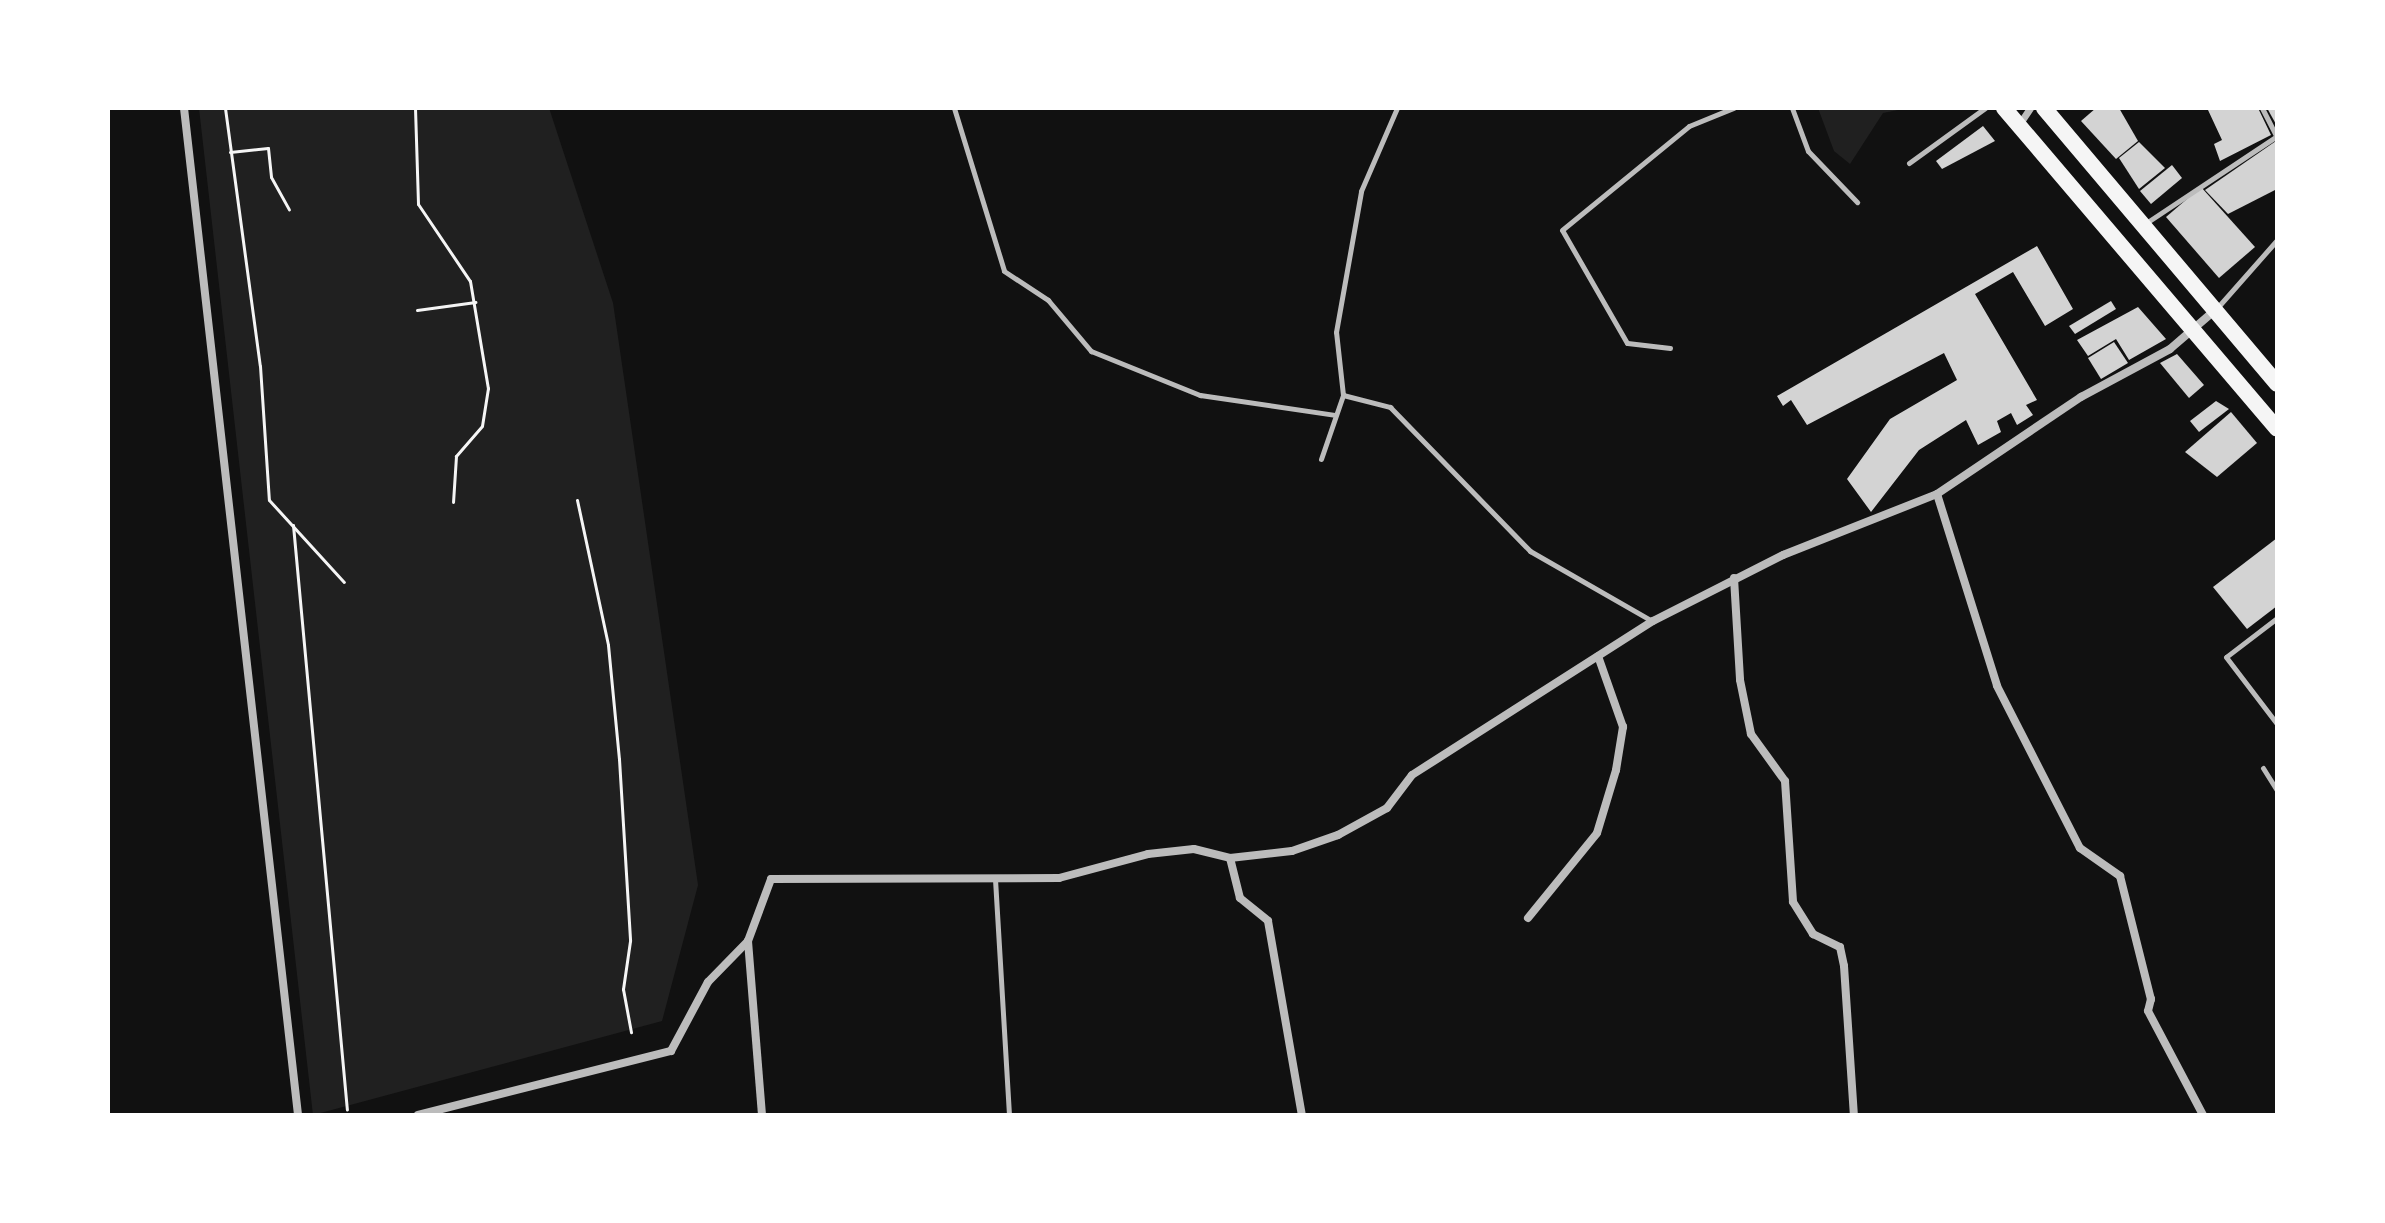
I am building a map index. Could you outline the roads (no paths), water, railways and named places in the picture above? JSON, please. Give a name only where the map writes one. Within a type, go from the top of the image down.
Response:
[{"type":"main road","points":[[2004,108],[2277,429]]},
{"type":"main road","points":[[2044,108],[2277,384]]},
{"type":"street","points":[[184,108],[298,1115]]},
{"type":"street","points":[[2018,125],[2030,108]]},
{"type":"street","points":[[762,1115],[748,941],[762,890],[786,875],[1059,878],[1194,849],[1230,858],[1292,851],[1387,808],[1412,775],[1653,621],[1734,578],[1937,494],[2192,332],[2214,311]]},
{"type":"street","points":[[1937,494],[1997,686],[2080,848],[2120,876],[2151,999],[2148,1011],[2203,1115]]},
{"type":"street","points":[[1734,578],[1740,680],[1751,734],[1785,781],[1793,902],[1813,934],[1840,947],[1844,966],[1854,1115]]},
{"type":"street","points":[[1528,918],[1597,833],[1616,770],[1623,727],[1598,656]]},
{"type":"street","points":[[1230,858],[1240,898],[1268,921],[1302,1115]]},
{"type":"street","points":[[418,1115],[671,1051],[708,982],[748,941]]},
{"type":"lane","points":[[954,108],[1004,271],[1048,300],[1091,351],[1200,395],[1335,415]]},
{"type":"lane","points":[[1321,459],[1343,395],[1336,332],[1361,191],[1397,108]]},
{"type":"lane","points":[[1670,348],[1627,343],[1562,230],[1689,126],[1733,108]]},
{"type":"lane","points":[[1792,108],[1808,151],[1857,202]]},
{"type":"lane","points":[[1909,163],[1985,108]]},
{"type":"lane","points":[[2142,226],[2205,177],[2277,136],[2262,108]]},
{"type":"lane","points":[[2214,311],[2277,240]]},
{"type":"lane","points":[[1343,395],[1390,407],[1530,551],[1653,621]]},
{"type":"lane","points":[[2277,618],[2226,657],[2277,724]]},
{"type":"lane","points":[[2263,768],[2277,790]]},
{"type":"lane","points":[[995,879],[1009,1115]]}]
